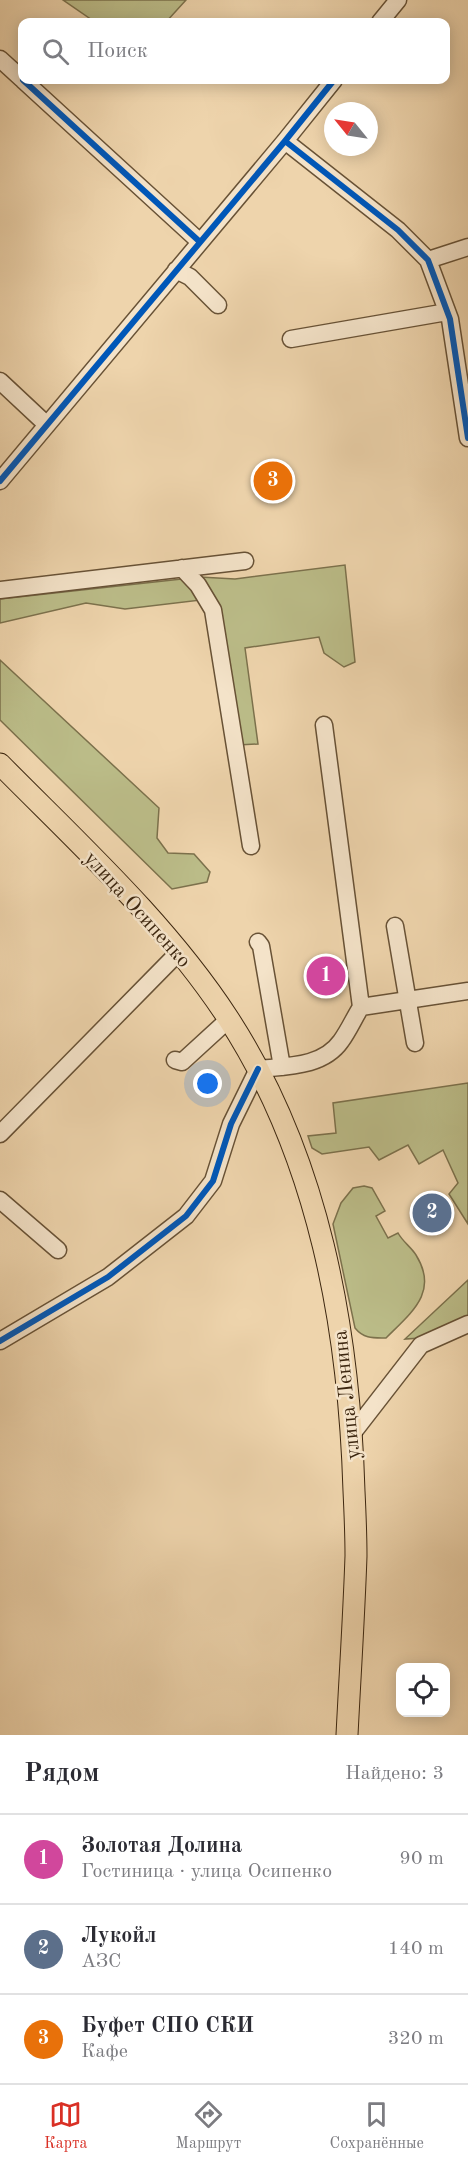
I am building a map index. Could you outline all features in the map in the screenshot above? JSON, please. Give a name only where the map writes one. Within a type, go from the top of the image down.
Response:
[{"type":"main road","name":"улица Осипенко","points":[[0,764],[139,905],[179,952],[229,1019],[258,1069]]},
{"type":"main road","name":"улица Ленина","points":[[258,1069],[284,1121],[302,1171],[329,1265],[347,1376],[352,1434],[356,1554],[347,1735]]},
{"type":"street","points":[[383,18],[398,0]]},
{"type":"street","points":[[0,59],[18,75]]},
{"type":"street","points":[[28,84],[200,242]]},
{"type":"street","points":[[0,481],[331,84]]},
{"type":"street","points":[[285,141],[398,230],[428,260],[450,319],[468,438]]},
{"type":"street","points":[[428,260],[468,247]]},
{"type":"street","points":[[176,270],[190,277],[218,305]]},
{"type":"street","points":[[291,339],[447,312]]},
{"type":"street","points":[[0,381],[47,425]]},
{"type":"street","points":[[0,590],[245,561]]},
{"type":"street","points":[[182,568],[198,585],[213,610],[251,846]]},
{"type":"street","points":[[0,1341],[108,1277],[186,1216],[213,1181],[231,1124],[258,1069],[302,1065],[320,1058],[340,1043],[361,1007],[324,725]]},
{"type":"street","points":[[395,926],[415,1043]]},
{"type":"street","points":[[258,942],[261,946],[282,1066]]},
{"type":"street","points":[[0,1134],[179,952]]},
{"type":"street","points":[[361,1007],[468,991]]},
{"type":"street","points":[[175,1060],[182,1062],[229,1019]]},
{"type":"street","points":[[0,1200],[58,1250]]},
{"type":"street","points":[[352,1434],[422,1345],[468,1324]]},
{"type":"green space","points":[[63,0],[186,0],[170,18],[89,18]]},
{"type":"green space","points":[[345,565],[355,662],[344,667],[324,653],[319,637],[245,648],[258,744],[238,745],[209,599],[125,609],[86,603],[0,623],[0,599],[200,577],[235,579]]},
{"type":"green space","points":[[0,660],[159,808],[157,838],[168,853],[194,854],[210,872],[207,882],[172,889],[0,720]]},
{"type":"green space","points":[[468,1083],[468,1224],[449,1194],[458,1183],[443,1150],[419,1164],[408,1145],[379,1160],[369,1147],[322,1154],[312,1148],[308,1136],[336,1133],[333,1103]]},
{"type":"green space","points":[[364,1186],[372,1188],[385,1211],[376,1216],[388,1238],[398,1233],[416,1255],[425,1280],[419,1301],[413,1310],[386,1338],[365,1336],[355,1328],[333,1224],[341,1203],[353,1188]]},
{"type":"green space","points":[[468,1280],[468,1319],[421,1338],[405,1339]]},
{"type":"cycle path","points":[[27,84],[200,242]]},
{"type":"cycle path","points":[[0,481],[331,84]]},
{"type":"cycle path","points":[[285,141],[398,230],[428,260],[450,319],[468,438]]},
{"type":"cycle path","points":[[0,1341],[108,1277],[186,1216],[213,1181],[231,1124],[258,1069]]},
{"type":"place","name":"Буфет СПО СКИ","points":[[273,481]]},
{"type":"place","name":"Золотая Долина","points":[[326,976]]},
{"type":"place","name":"Лукойл","points":[[432,1213]]}]
